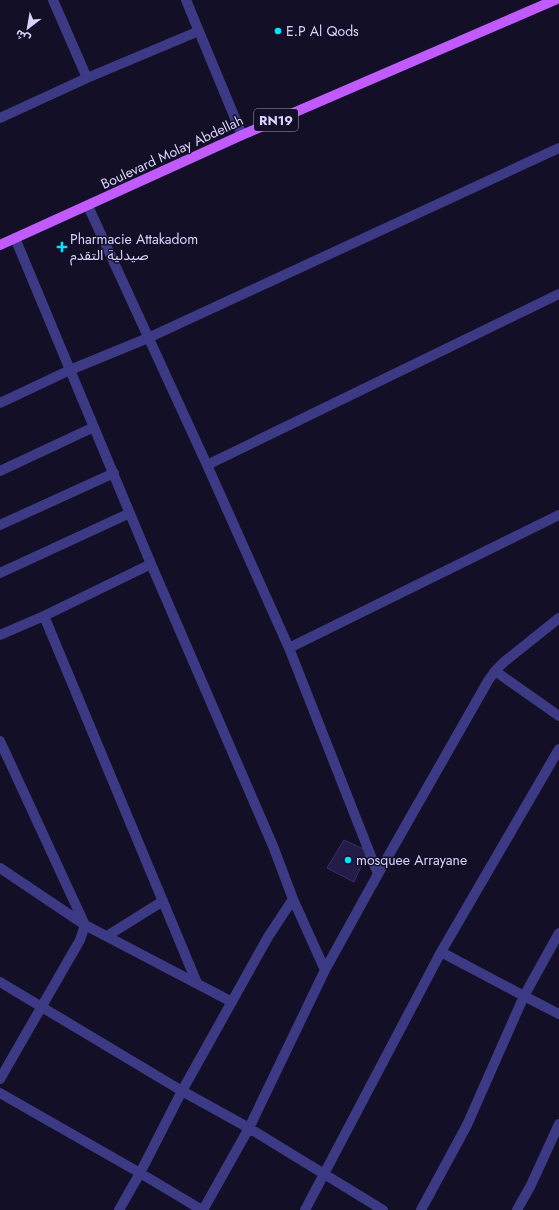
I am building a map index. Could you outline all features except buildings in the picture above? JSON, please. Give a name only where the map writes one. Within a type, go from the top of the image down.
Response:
[{"type":"main road","name":"Boulevard Molay Abdellah","points":[[0,245],[242,135],[555,0]]},
{"type":"street","points":[[53,0],[87,78]]},
{"type":"street","points":[[186,0],[242,135]]},
{"type":"street","points":[[0,118],[87,78],[199,31]]},
{"type":"street","points":[[0,403],[70,370],[148,338],[559,148]]},
{"type":"street","points":[[88,206],[207,466],[288,648],[378,874]]},
{"type":"street","points":[[15,238],[151,564],[273,846],[293,899],[325,970]]},
{"type":"street","points":[[207,466],[559,294]]},
{"type":"street","points":[[0,471],[94,427]]},
{"type":"street","points":[[0,525],[114,473]]},
{"type":"street","points":[[0,573],[130,513]]},
{"type":"street","points":[[288,648],[559,515]]},
{"type":"street","points":[[0,635],[44,616],[151,564]]},
{"type":"street","points":[[44,616],[197,983]]},
{"type":"street","points":[[0,1093],[140,1172],[202,1210],[248,1128],[325,970],[378,874],[495,671],[559,618]]},
{"type":"street","points":[[495,671],[559,716]]},
{"type":"street","points":[[0,741],[85,925],[80,940],[0,1079]]},
{"type":"street","points":[[305,1210],[441,952],[559,749]]},
{"type":"street","points":[[0,868],[85,925],[232,1002]]},
{"type":"street","points":[[119,1210],[182,1091],[268,937],[293,899]]},
{"type":"street","points":[[107,936],[163,901]]},
{"type":"street","points":[[421,1210],[467,1125],[524,996],[559,933]]},
{"type":"street","points":[[441,952],[559,1014]]},
{"type":"street","points":[[0,982],[182,1091],[248,1128],[383,1210]]},
{"type":"street","points":[[518,1210],[559,1124]]},
{"type":"place","name":"E.P Al Qods","points":[[278,31]]},
{"type":"place","name":"Pharmacie Attakadom صيدلية التقدم","points":[[62,247]]},
{"type":"place","name":"mosquee Arrayane","points":[[348,860]]}]
